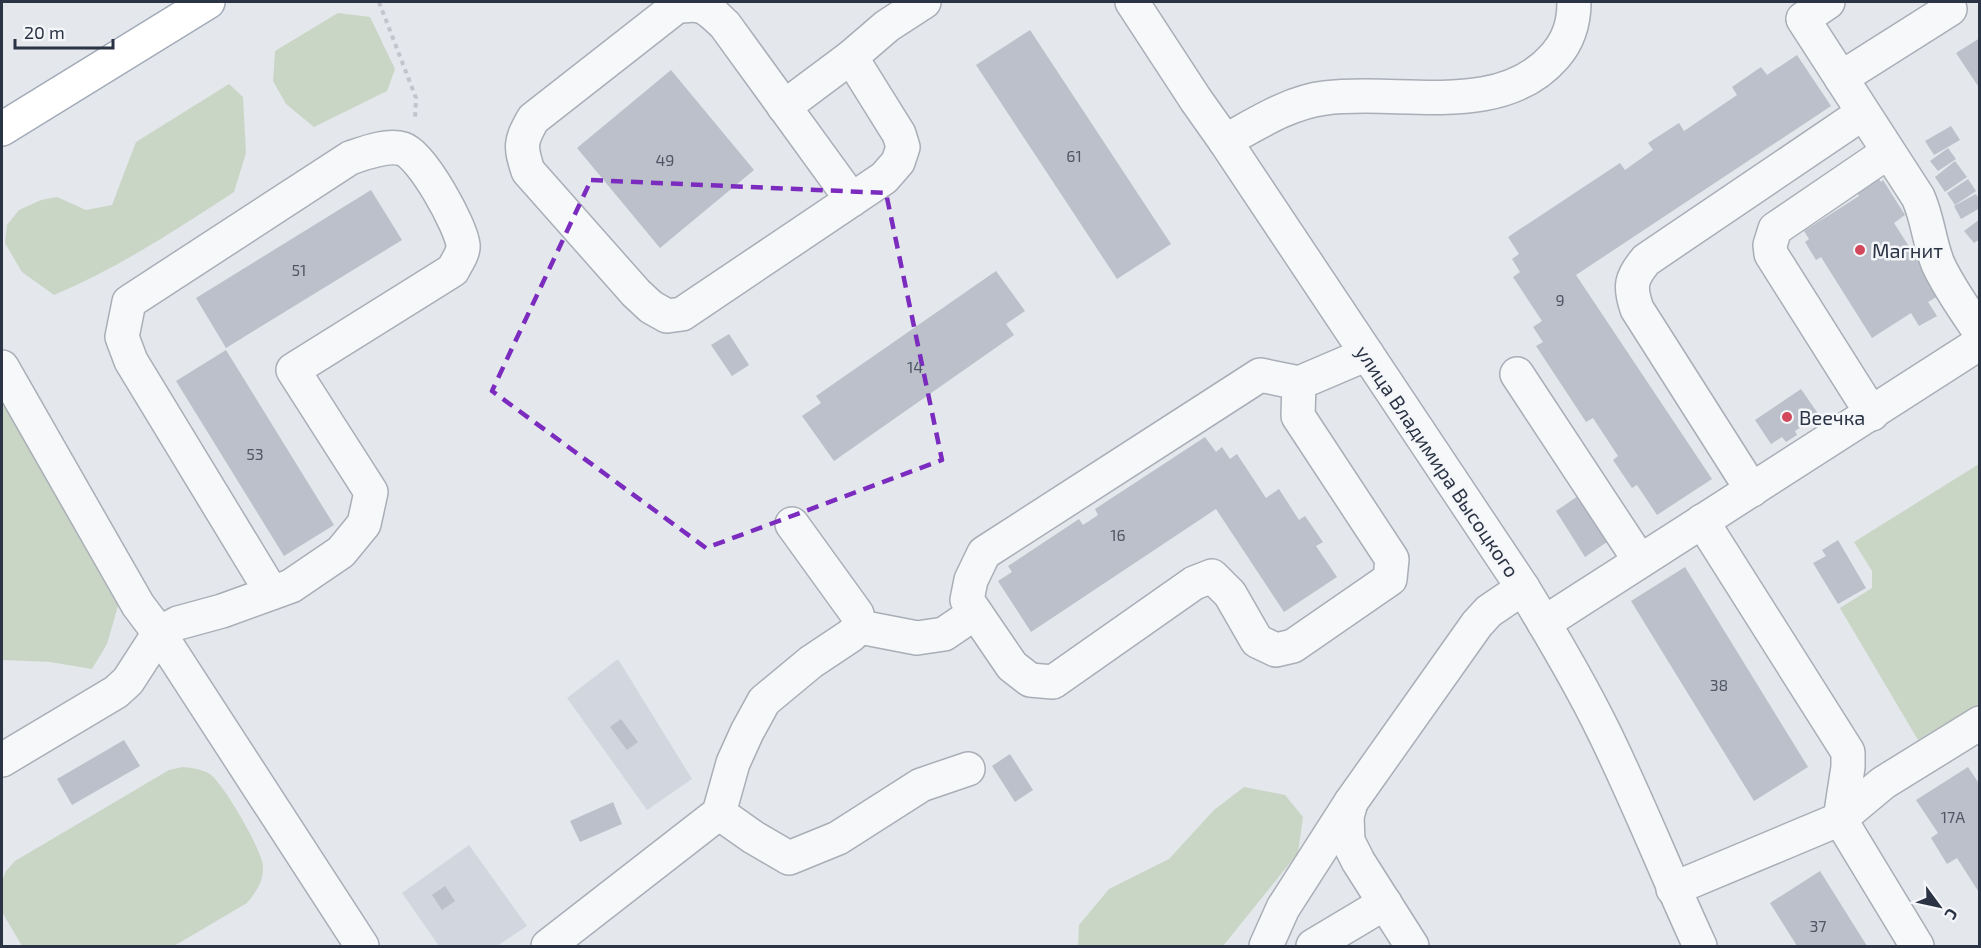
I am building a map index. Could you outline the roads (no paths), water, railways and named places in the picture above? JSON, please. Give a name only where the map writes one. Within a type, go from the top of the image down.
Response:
[{"type":"main road","points":[[2,129],[208,2]]},
{"type":"street","points":[[784,107],[851,57],[887,26],[924,2]]},
{"type":"street","name":"улица Владимира Высоцкого","points":[[1132,2],[1523,588],[1581,686],[1604,732],[1700,946]]},
{"type":"street","points":[[1225,141],[1278,112],[1323,98],[1374,95],[1460,97],[1507,88],[1531,78],[1546,67],[1562,48],[1571,32],[1574,2]]},
{"type":"street","points":[[1828,2],[1803,19],[1918,197],[1924,209],[1938,264],[1980,332]]},
{"type":"street","points":[[851,57],[899,134],[903,147],[898,162],[884,178],[852,200],[682,314],[667,316],[651,307],[636,293],[528,171],[523,155],[523,137],[533,119],[676,7],[695,4],[709,10],[725,25],[852,200]]},
{"type":"street","points":[[1841,78],[1950,9]]},
{"type":"street","points":[[1752,490],[1636,309],[1631,292],[1634,274],[1646,260],[1863,112]]},
{"type":"street","points":[[2,760],[116,692],[128,681],[159,633],[178,623],[222,611],[272,593],[291,586],[341,552],[364,524],[371,492],[293,370],[453,270],[464,248],[460,232],[424,167],[404,149],[377,149],[350,158],[129,302],[122,337],[130,361],[272,593]]},
{"type":"street","points":[[1872,414],[1771,254],[1770,245],[1775,228],[1888,152]]},
{"type":"street","points":[[1544,623],[1980,343]]},
{"type":"street","points":[[1299,382],[1299,416],[1392,559],[1390,579],[1293,646],[1276,650],[1257,641],[1230,594],[1212,576],[1194,583],[1053,682],[1029,680],[1012,666],[967,600],[971,580],[984,553],[1260,375],[1299,382],[1367,354]]},
{"type":"street","points":[[2,367],[138,604],[362,946]]},
{"type":"street","points":[[1517,374],[1640,561]]},
{"type":"street","points":[[1702,521],[1848,752],[1840,819],[1917,946]]},
{"type":"street","points":[[792,524],[857,614],[860,627]]},
{"type":"street","points":[[1266,946],[1283,908],[1350,802],[1477,624],[1489,611],[1523,588]]},
{"type":"street","points":[[860,627],[917,638],[944,634],[975,613]]},
{"type":"street","points":[[548,946],[719,813],[733,763],[764,701],[811,662],[860,627]]},
{"type":"street","points":[[1673,888],[1840,819],[1883,783],[1978,726]]},
{"type":"street","points":[[719,813],[753,837],[789,858],[838,838],[921,785],[968,770]]},
{"type":"street","points":[[1350,802],[1347,817],[1348,841],[1412,946]]},
{"type":"street","points":[[1313,946],[1384,903]]},
{"type":"place","name":"Магнит","points":[[1860,250]]},
{"type":"place","name":"Веечка","points":[[1787,417]]}]
